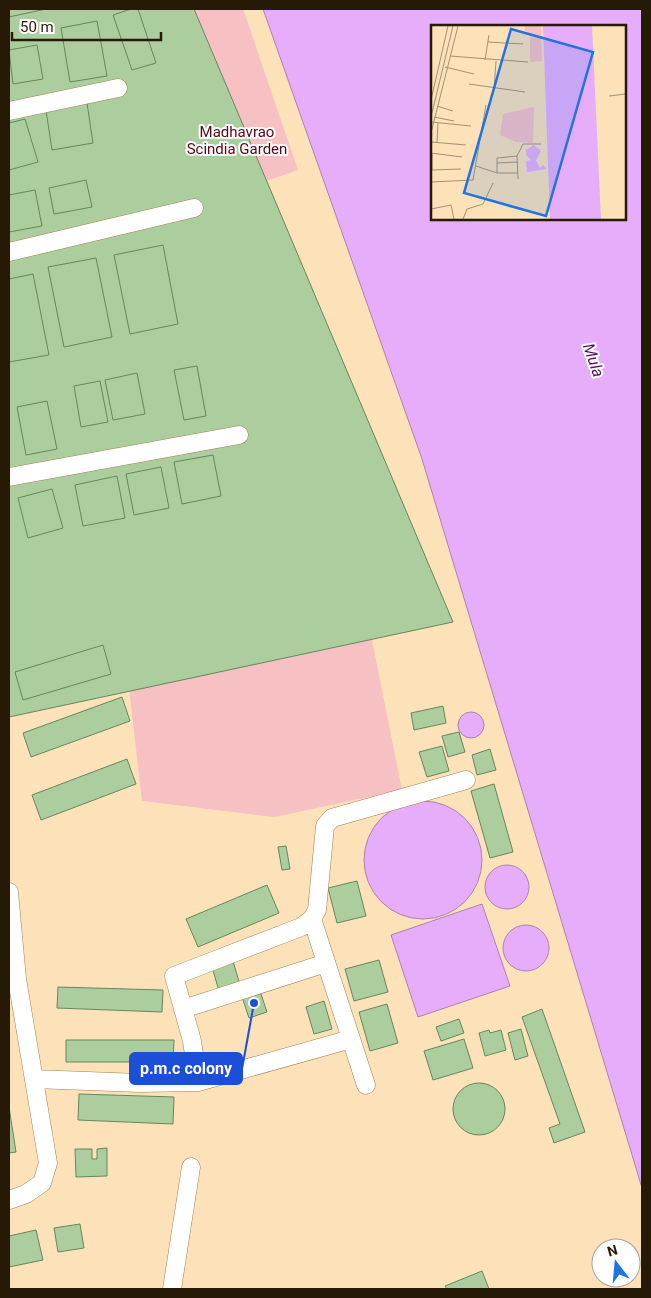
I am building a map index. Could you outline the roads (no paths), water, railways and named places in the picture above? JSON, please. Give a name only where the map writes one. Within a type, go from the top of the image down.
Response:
[{"type":"street","points":[[9,111],[118,88]]},
{"type":"street","points":[[9,252],[194,208]]},
{"type":"street","points":[[9,477],[239,435]]},
{"type":"street","points":[[198,1082],[192,1041],[174,976],[301,927],[312,919],[317,910],[325,826],[332,818],[466,780]]},
{"type":"street","points":[[9,892],[17,979],[48,1164],[42,1183],[26,1194],[9,1200]]},
{"type":"street","points":[[312,919],[366,1085]]},
{"type":"street","points":[[183,1009],[326,963]]},
{"type":"street","points":[[34,1079],[198,1082],[351,1039]]},
{"type":"street","points":[[172,1289],[191,1167]]},
{"type":"water","name":"Mula","points":[[263,9],[642,9],[642,1188],[422,459]]},
{"type":"water","points":[[471,712],[480,716],[484,725],[480,734],[471,738],[462,734],[458,725],[462,716]]},
{"type":"water","points":[[423,801],[446,805],[465,818],[478,837],[482,860],[478,883],[465,902],[446,915],[423,919],[400,915],[381,902],[368,883],[364,860],[368,837],[381,818],[400,805]]},
{"type":"water","points":[[503,865],[511,865],[523,871],[529,887],[523,903],[511,909],[503,909],[491,903],[485,891],[485,883],[491,871]]},
{"type":"water","points":[[482,904],[510,986],[418,1017],[391,935]]},
{"type":"water","points":[[526,925],[539,929],[545,935],[549,948],[545,961],[539,967],[526,971],[513,967],[507,961],[503,948],[507,935],[513,929]]},
{"type":"place","name":"p.m.c colony","points":[[254,1003]]},
{"type":"park label","name":"Madhavrao Scindia Garden","points":[[237,140]]}]
